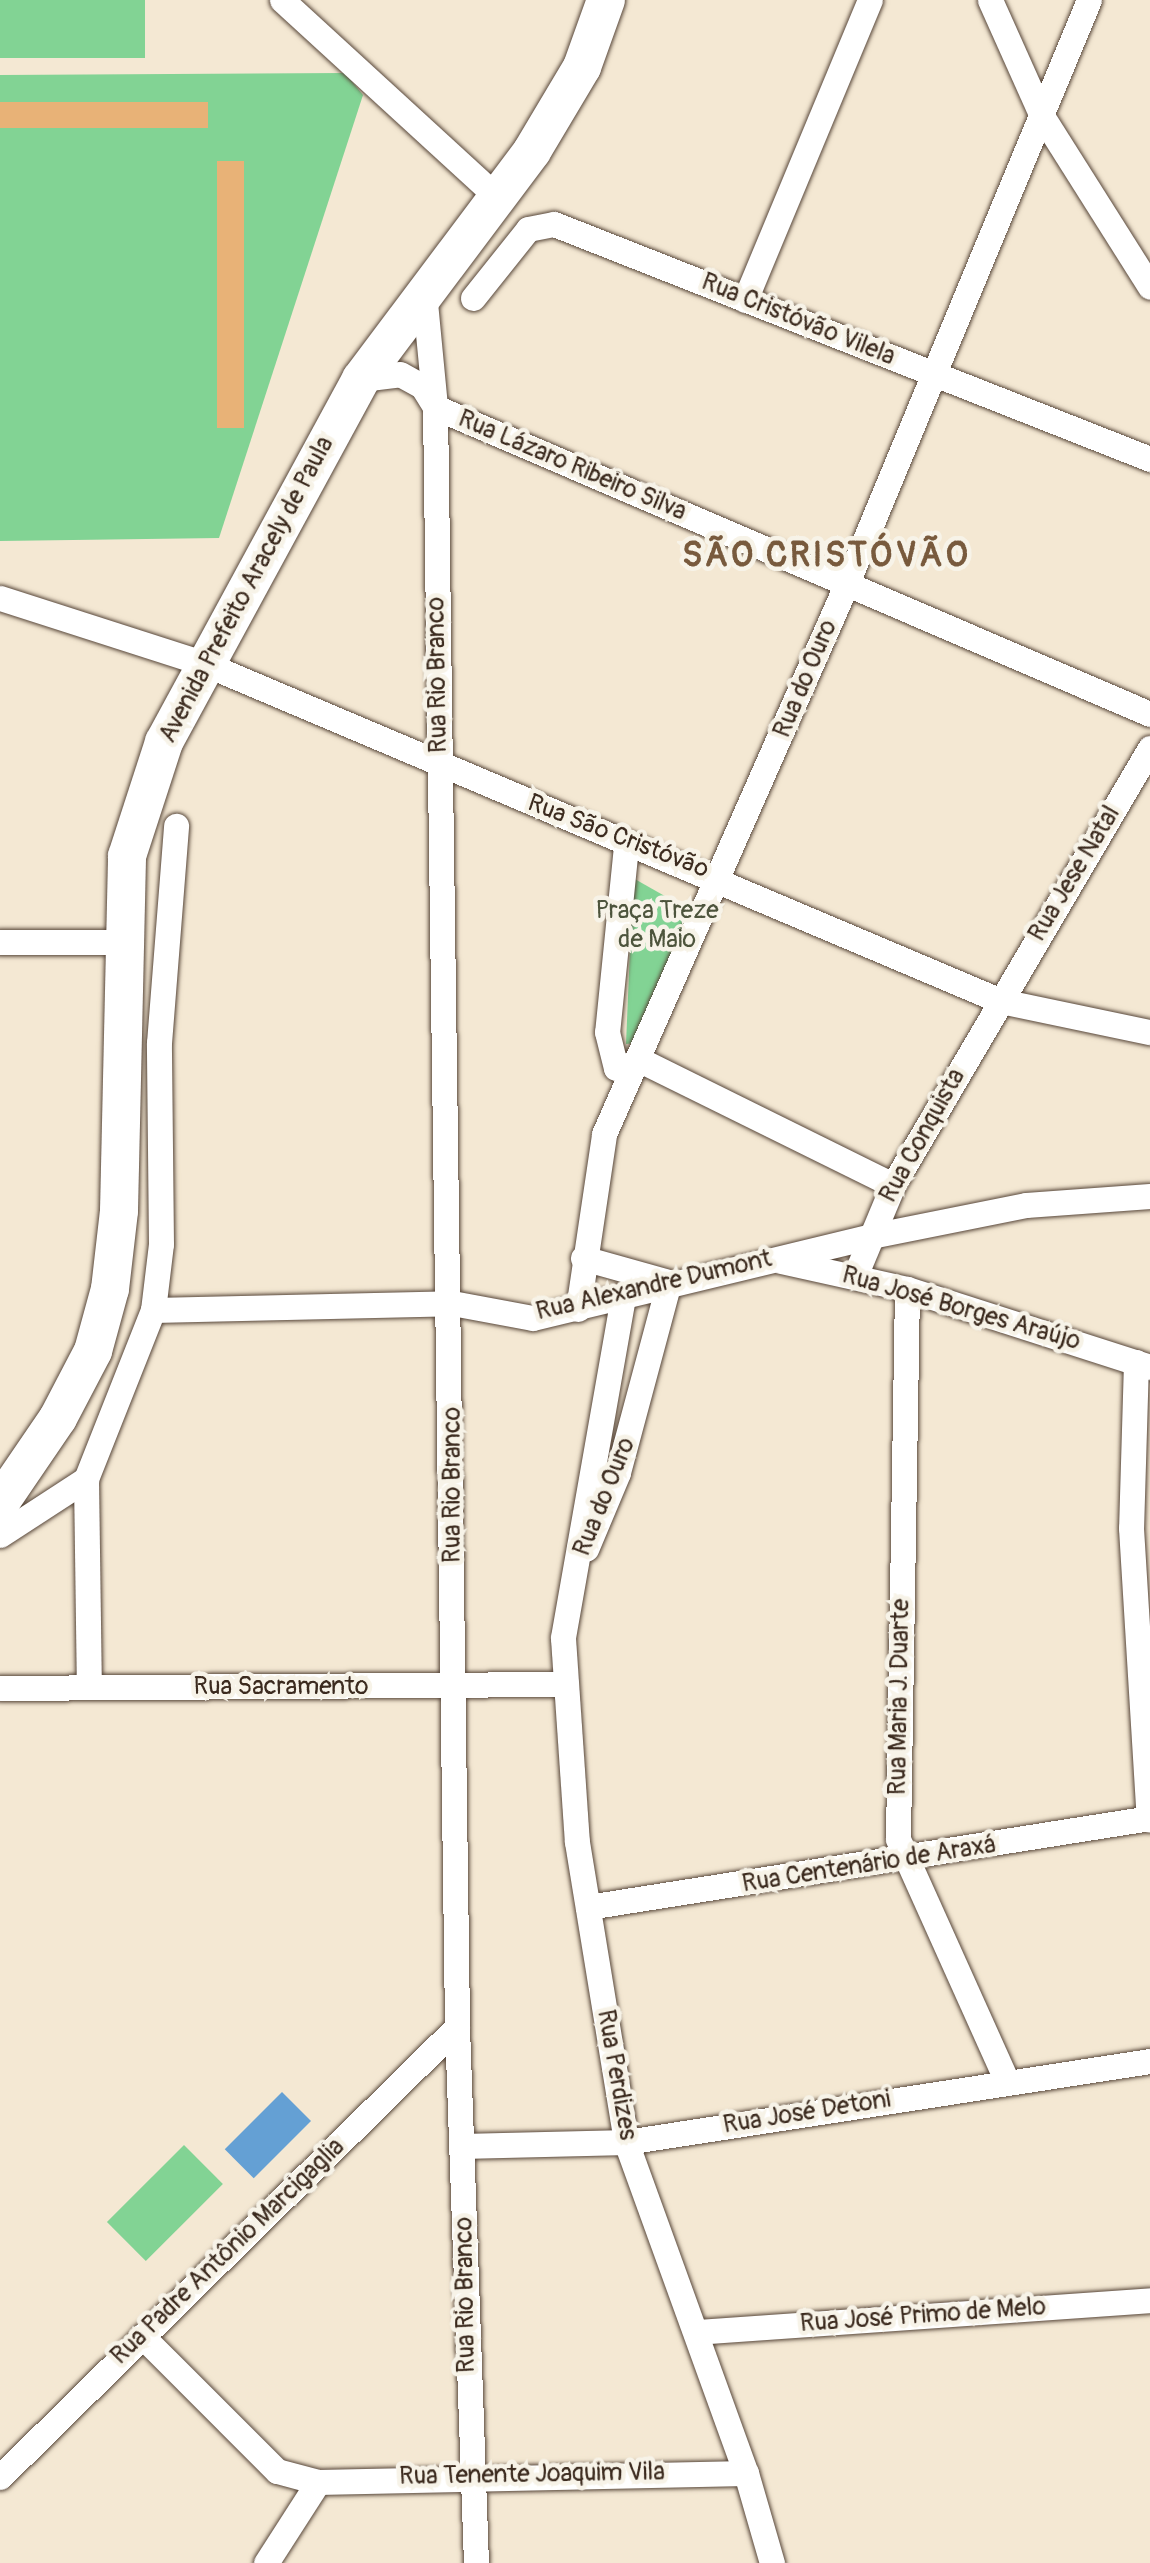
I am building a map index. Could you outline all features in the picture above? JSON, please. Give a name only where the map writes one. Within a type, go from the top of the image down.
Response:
[{"type":"main road","name":"Avenida Prefeito Aracely de Paula","points":[[6,1486],[76,1385],[110,1289],[127,942],[127,856],[143,796],[204,662],[361,380],[532,151],[582,67],[606,0]]},
{"type":"street","points":[[282,0],[496,196]]},
{"type":"street","points":[[745,300],[870,0]]},
{"type":"street","points":[[990,0],[1042,116],[1150,287]]},
{"type":"street","name":"Rua do Ouro","points":[[578,1309],[604,1134],[642,1060],[847,583],[1089,0]]},
{"type":"street","name":"Rua Cristóvão Vilela","points":[[473,298],[540,223],[1150,459]]},
{"type":"street","name":"Rua Rio Branco","points":[[424,292],[435,407],[452,1304],[457,2027],[476,2563]]},
{"type":"street","name":"Rua Lázaro Ribeiro Silva","points":[[361,380],[400,374],[422,386],[435,407],[1150,714]]},
{"type":"street","name":"Rua São Cristóvão","points":[[0,598],[204,662],[626,846],[721,877],[1000,1001],[1150,1032]]},
{"type":"street","name":"Rua Jese Natal","points":[[1000,1001],[1150,748]]},
{"type":"street","points":[[89,1686],[86,1479],[153,1310],[161,1244],[159,1043],[176,826]]},
{"type":"street","points":[[626,846],[607,1032],[616,1068],[642,1060],[893,1185]]},
{"type":"street","points":[[0,942],[127,942]]},
{"type":"street","name":"Rua Conquista","points":[[855,1276],[893,1185],[1000,1001]]},
{"type":"street","name":"Rua Alexandre Dumont","points":[[153,1310],[452,1304],[533,1318],[669,1282],[1026,1205],[1150,1196]]},
{"type":"street","points":[[583,1258],[669,1282]]},
{"type":"street","name":"Rua José Borges Araújo","points":[[771,1259],[906,1289],[1146,1367]]},
{"type":"street","name":"Rua do Ouro","points":[[578,1567],[622,1460],[669,1282]]},
{"type":"street","name":"Rua Maria J. Duarte","points":[[906,1289],[898,1839],[1006,2081]]},
{"type":"street","name":"Rua do Ouro","points":[[578,1567],[623,1296]]},
{"type":"street","points":[[1146,1367],[1131,1528],[1149,1818]]},
{"type":"street","points":[[0,1535],[86,1479]]},
{"type":"street","points":[[1131,1528],[1150,1502]]},
{"type":"street","name":"Rua Perdizes","points":[[578,1567],[562,1638],[561,1684],[588,1908],[626,2142],[746,2473],[772,2563]]},
{"type":"street","name":"Rua Sacramento","points":[[0,1688],[455,1688],[561,1684]]},
{"type":"street","name":"Rua Centenário de Araxá","points":[[588,1908],[905,1862],[1149,1818]]},
{"type":"street","name":"Rua Padre Antônio Marcigaglia","points":[[0,2477],[457,2027]]},
{"type":"street","name":"Rua José Detoni","points":[[463,2146],[626,2142],[1150,2061]]},
{"type":"street","name":"Rua José Primo de Melo","points":[[696,2332],[1150,2300]]},
{"type":"street","points":[[142,2336],[278,2470],[318,2482],[299,2521],[266,2563]]},
{"type":"street","name":"Rua Tenente Joaquim Vila","points":[[318,2482],[473,2474],[746,2473]]},
{"type":"green space","points":[[0,0],[145,0],[145,58],[0,58]]},
{"type":"green space","points":[[345,73],[363,95],[219,538],[0,541],[0,75]]},
{"type":"green space","name":"Praça Treze de Maio","points":[[633,878],[693,912],[636,1043],[626,1044]]},
{"type":"green space","points":[[184,2145],[223,2184],[146,2261],[107,2222]]},
{"type":"water","points":[[282,2092],[311,2121],[254,2178],[225,2149]]},
{"type":"building","points":[[0,102],[208,102],[208,128],[0,128]]},
{"type":"building","points":[[217,161],[244,161],[244,428],[217,428]]},
{"type":"district","name":"SÃO CRISTÓVÃO","points":[[826,555]]}]
